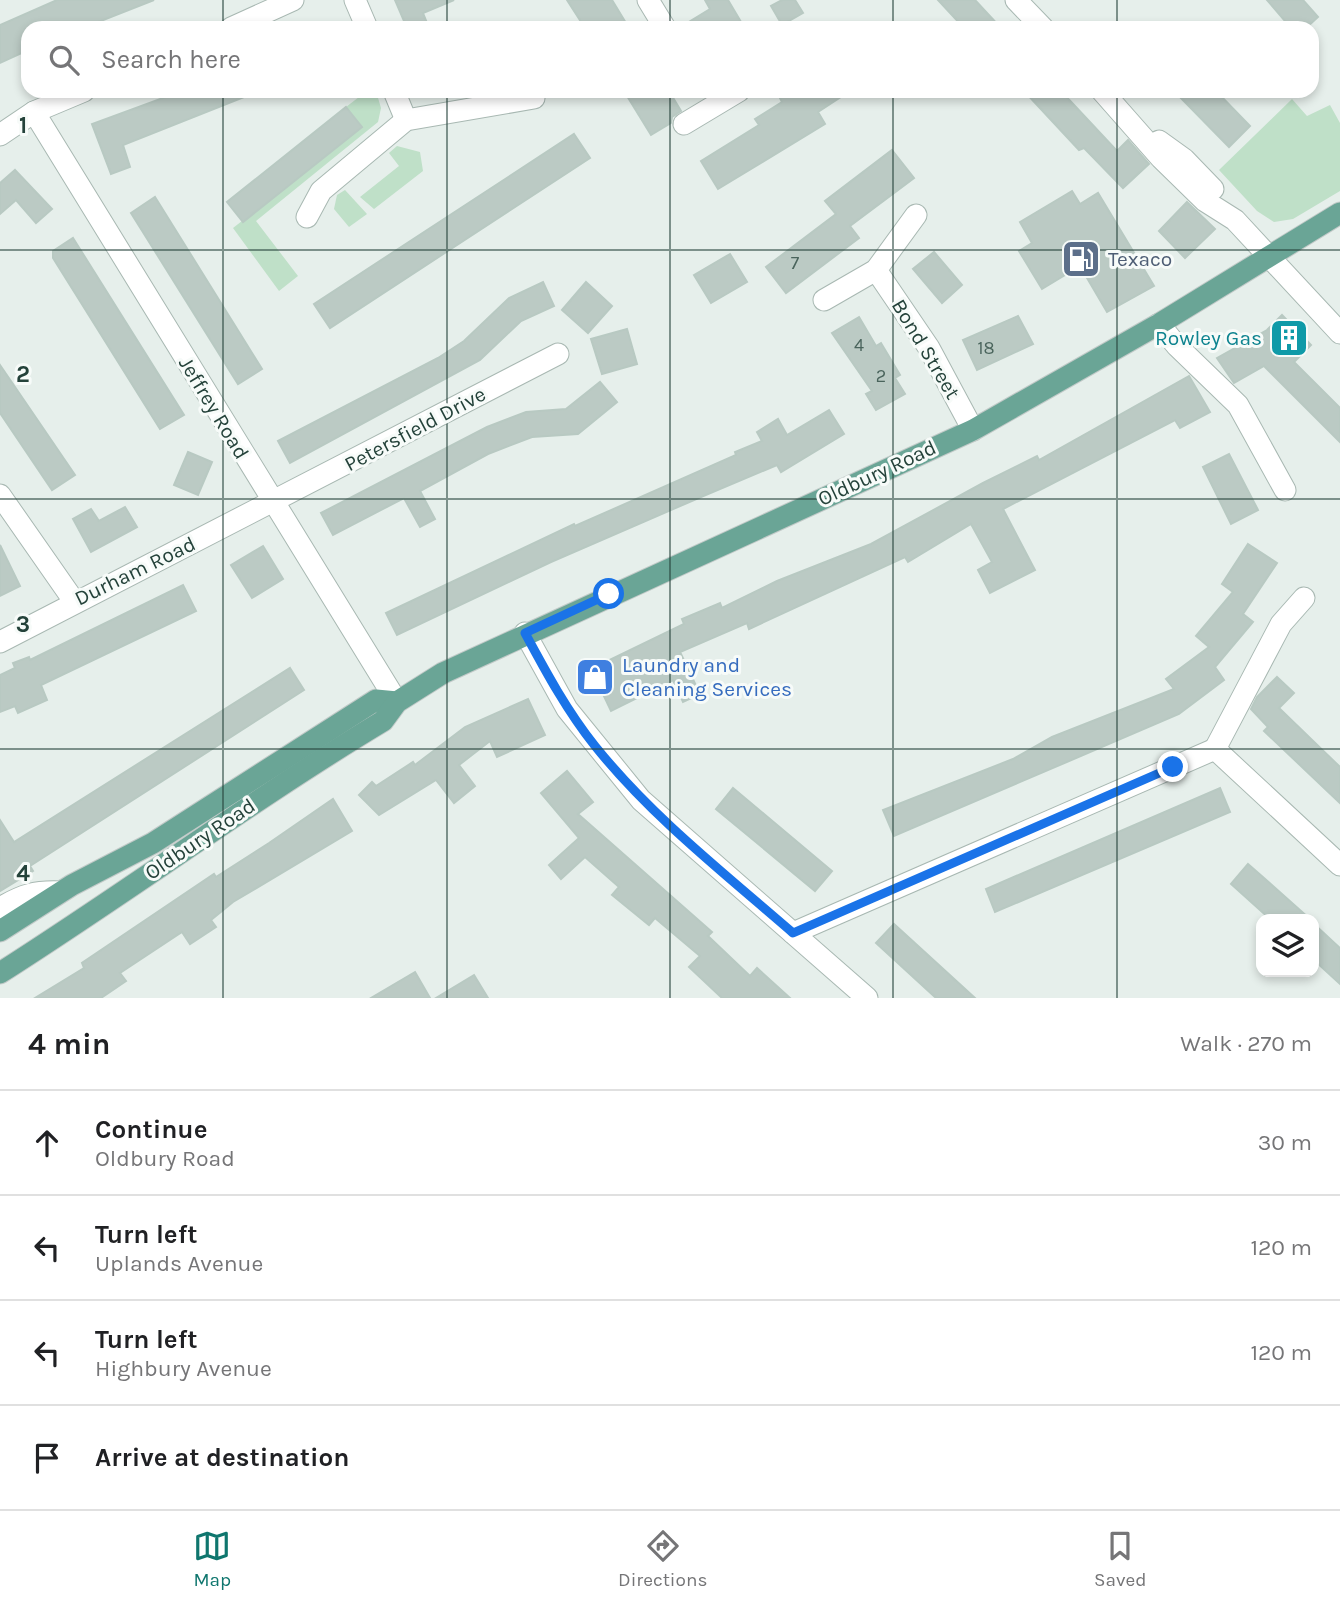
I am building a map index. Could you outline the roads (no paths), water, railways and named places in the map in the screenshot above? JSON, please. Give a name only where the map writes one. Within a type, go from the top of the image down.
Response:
[{"type":"main road","name":"Oldbury Road","points":[[0,973],[94,913],[215,827],[383,721],[397,702],[443,673],[525,633],[973,430],[1159,324],[1340,213]]},
{"type":"main road","name":"Oldbury Road","points":[[0,931],[60,892],[153,843],[376,700],[397,702]]},
{"type":"street","points":[[246,21],[293,0]]},
{"type":"street","points":[[355,0],[364,21]]},
{"type":"street","points":[[648,0],[662,21]]},
{"type":"street","points":[[1016,0],[1036,21]]},
{"type":"street","points":[[0,135],[34,112],[67,98]]},
{"type":"street","points":[[397,98],[406,120]]},
{"type":"street","points":[[307,217],[321,191],[406,120],[534,98]]},
{"type":"street","points":[[684,124],[710,98]]},
{"type":"street","points":[[1108,98],[1126,117],[1184,159],[1229,206],[1235,220],[1340,333]]},
{"type":"street","name":"Jeffrey Road","points":[[34,112],[272,503],[397,702]]},
{"type":"street","points":[[824,300],[876,270],[916,215]]},
{"type":"street","name":"Bond Street","points":[[876,270],[929,348],[973,430]]},
{"type":"street","points":[[1159,324],[1177,346],[1238,405],[1285,490]]},
{"type":"street","name":"Petersfield Drive","points":[[272,503],[558,354]]},
{"type":"street","points":[[0,495],[74,601]]},
{"type":"street","name":"Durham Road","points":[[0,642],[74,601],[272,503]]},
{"type":"street","points":[[793,933],[1215,749],[1281,624],[1304,598]]},
{"type":"street","points":[[525,633],[568,709],[634,791],[867,998]]},
{"type":"street","points":[[1215,749],[1340,865]]},
{"type":"street","points":[[0,908],[26,893],[41,890],[60,892]]},
{"type":"place","name":"Texaco","points":[[1081,259]]},
{"type":"place","name":"Rowley Gas","points":[[1289,338]]},
{"type":"place","name":"Laundry and Cleaning Services","points":[[595,677]]}]
